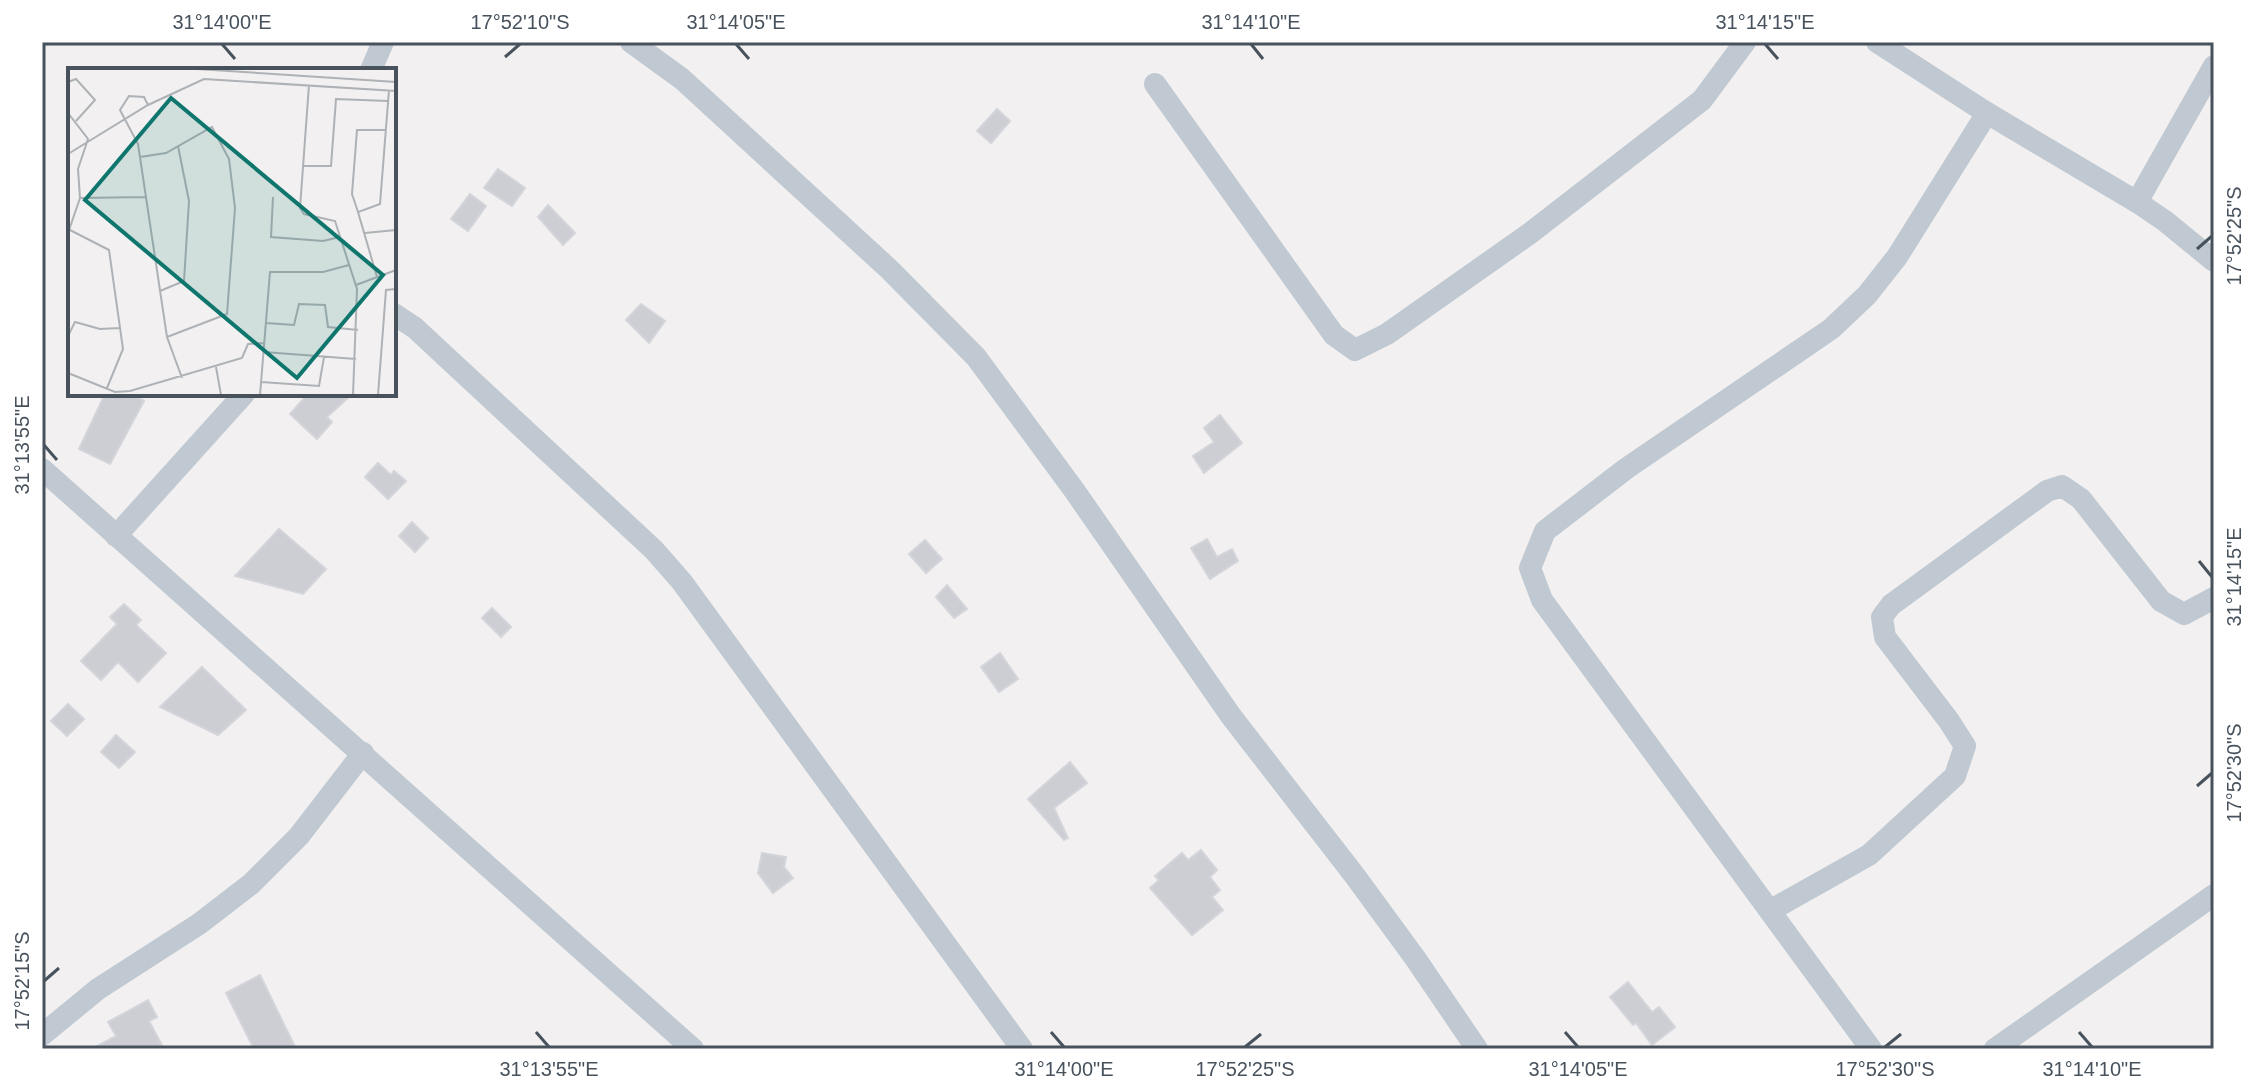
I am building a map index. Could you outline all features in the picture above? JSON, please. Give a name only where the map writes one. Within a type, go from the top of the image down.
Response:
[{"type":"street","points":[[372,68],[383,42]]},
{"type":"street","points":[[631,42],[682,79],[890,270],[976,357],[1074,490],[1231,716],[1364,887],[1477,1049]]},
{"type":"street","points":[[1155,84],[1334,335],[1355,350],[1387,334],[1529,234],[1702,100],[1745,42]]},
{"type":"street","points":[[1877,42],[1987,113],[2137,202],[2214,261]]},
{"type":"street","points":[[2137,202],[2214,66]]},
{"type":"street","points":[[1870,1049],[1542,600],[1530,568],[1545,531],[1627,468],[1831,329],[1867,295],[1897,257],[1987,113]]},
{"type":"street","points":[[396,315],[415,328],[654,550],[682,582],[1022,1049]]},
{"type":"street","points":[[116,536],[242,396]]},
{"type":"street","points":[[42,469],[693,1049]]},
{"type":"street","points":[[1771,910],[1869,855],[1955,776],[1965,746],[1885,637],[1882,617],[1891,605],[2047,491],[2062,486],[2081,499],[2161,601],[2184,614],[2214,598]]},
{"type":"street","points":[[42,1035],[98,989],[199,924],[251,884],[299,836],[363,753]]},
{"type":"street","points":[[1995,1049],[2214,895]]},
{"type":"building","points":[[997,109],[1010,121],[991,143],[977,131]]},
{"type":"building","points":[[498,169],[525,188],[512,206],[484,188]]},
{"type":"building","points":[[470,194],[486,206],[468,231],[451,219]]},
{"type":"building","points":[[548,205],[575,233],[563,245],[538,217]]},
{"type":"building","points":[[641,304],[665,321],[649,343],[626,320]]},
{"type":"building","points":[[104,396],[135,396],[144,401],[110,464],[79,449]]},
{"type":"building","points":[[306,396],[350,396],[327,417],[332,422],[317,439],[290,414]]},
{"type":"building","points":[[1220,415],[1242,443],[1204,473],[1193,456],[1214,442],[1204,428]]},
{"type":"building","points":[[378,463],[391,475],[394,471],[406,481],[388,499],[365,477]]},
{"type":"building","points":[[412,522],[428,538],[415,552],[399,536]]},
{"type":"building","points":[[279,529],[326,569],[303,594],[235,576]]},
{"type":"building","points":[[1207,539],[1217,557],[1232,549],[1238,561],[1210,579],[1191,548]]},
{"type":"building","points":[[925,540],[942,559],[926,573],[909,554]]},
{"type":"building","points":[[947,585],[967,609],[954,618],[936,597]]},
{"type":"building","points":[[124,604],[141,620],[136,625],[166,653],[138,682],[118,662],[101,680],[81,661],[117,624],[110,617]]},
{"type":"building","points":[[492,608],[511,627],[501,637],[482,618]]},
{"type":"building","points":[[1000,653],[1018,679],[999,692],[981,667]]},
{"type":"building","points":[[202,667],[246,710],[218,735],[160,707]]},
{"type":"building","points":[[68,704],[84,719],[67,736],[51,721]]},
{"type":"building","points":[[116,735],[135,752],[119,768],[101,752]]},
{"type":"building","points":[[1070,762],[1087,783],[1054,808],[1068,838],[1064,840],[1028,799]]},
{"type":"building","points":[[1201,850],[1217,870],[1210,877],[1220,890],[1212,897],[1223,910],[1192,935],[1150,888],[1159,880],[1155,876],[1182,853],[1188,860]]},
{"type":"building","points":[[762,853],[786,857],[784,867],[793,878],[773,893],[758,873]]},
{"type":"building","points":[[260,975],[296,1049],[254,1049],[226,993]]},
{"type":"building","points":[[1628,982],[1652,1012],[1659,1007],[1675,1027],[1652,1045],[1636,1023],[1633,1025],[1610,997]]},
{"type":"building","points":[[148,1000],[157,1017],[149,1021],[164,1049],[92,1049],[116,1036],[108,1022]]}]
